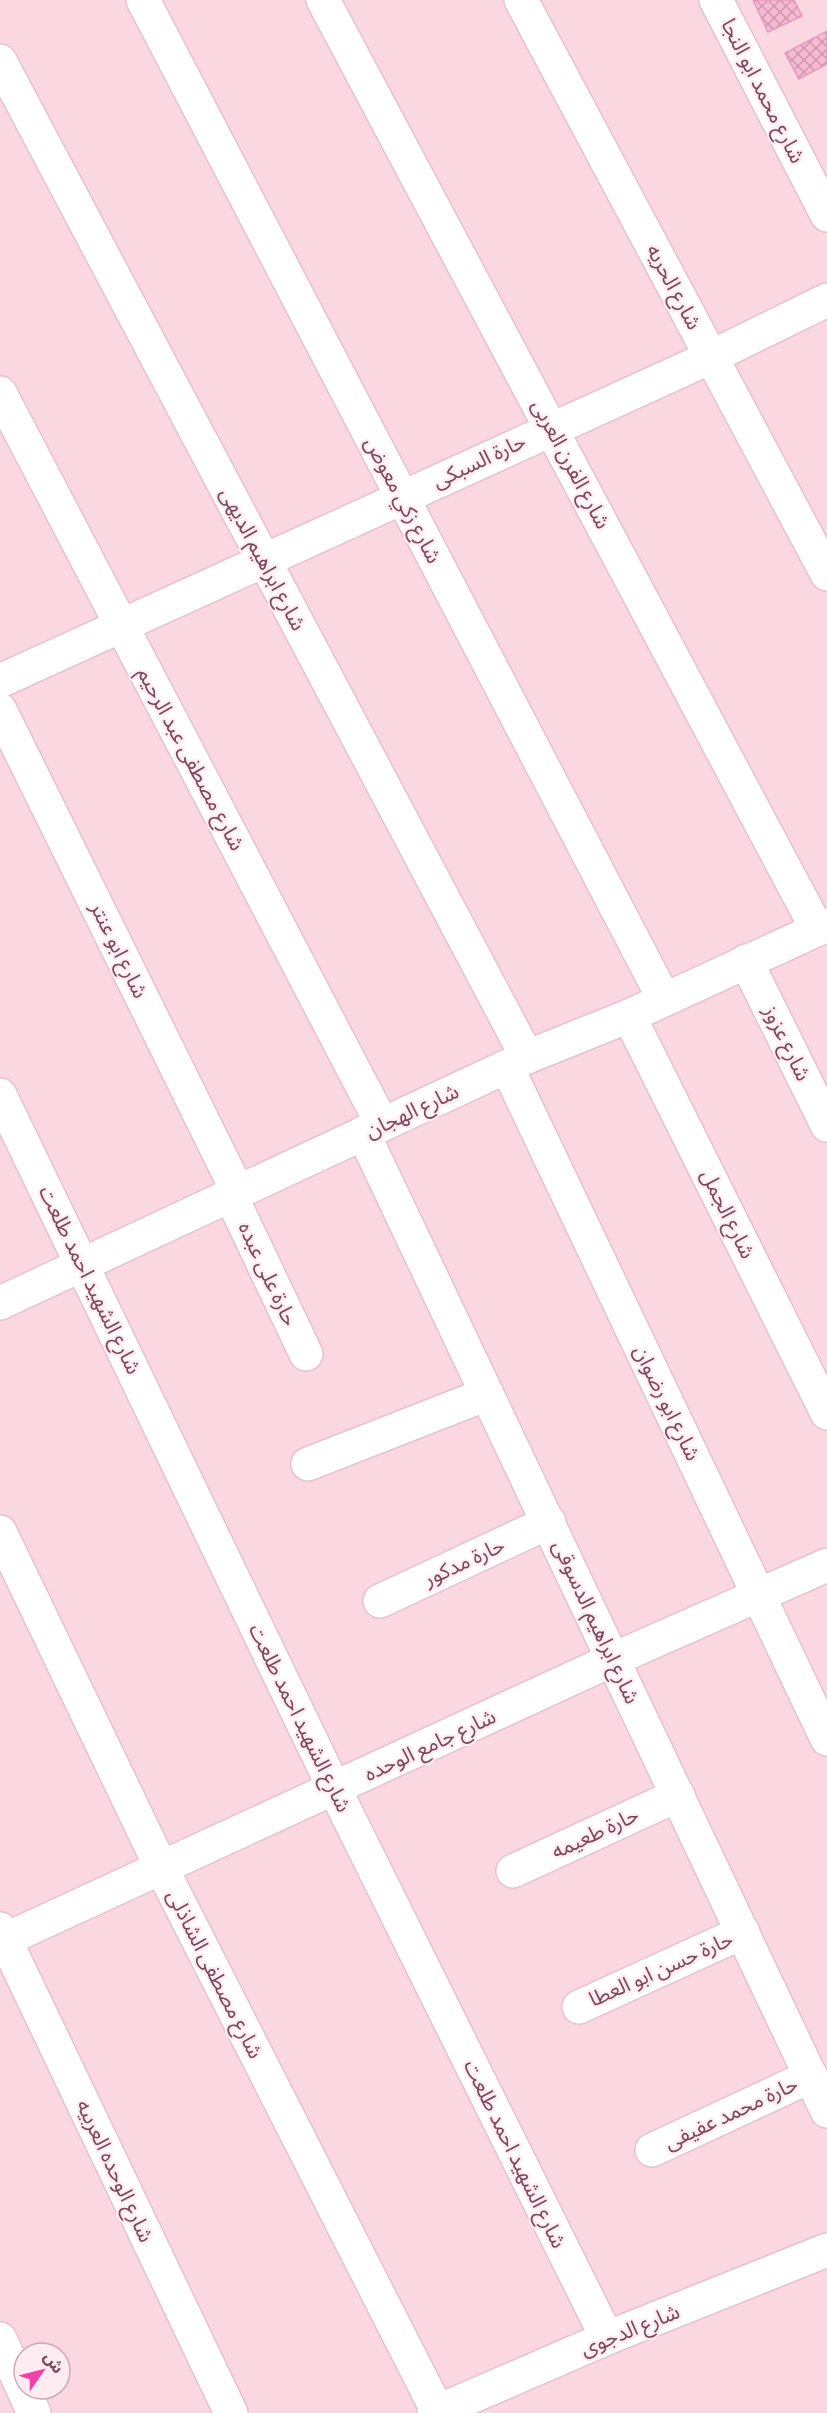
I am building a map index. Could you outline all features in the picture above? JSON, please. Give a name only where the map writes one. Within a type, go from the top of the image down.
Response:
[{"type":"street","name":"شارع زكي معوض","points":[[143,0],[664,999]]},
{"type":"street","name":"شارع الفرن العربى","points":[[323,0],[822,927]]},
{"type":"street","name":"شارع الحريه","points":[[521,0],[827,574]]},
{"type":"street","name":"شارع محمد ابو النجا","points":[[716,0],[827,215]]},
{"type":"street","name":"شارع ابراهيم الديهى","points":[[0,61],[264,560],[517,1062]]},
{"type":"street","name":"حارة السبكى","points":[[0,681],[711,357],[827,300]]},
{"type":"street","name":"شارع مصطفى عبد الرحيم","points":[[0,393],[122,625],[373,1128]]},
{"type":"street","name":"شارع ابو عنتر","points":[[0,710],[234,1192]]},
{"type":"street","name":"شارع الهجان","points":[[0,1303],[517,1062],[629,1016],[822,927]]},
{"type":"street","name":"شارع عزوز","points":[[746,961],[827,1125]]},
{"type":"street","name":"شارع الجمل","points":[[629,1016],[827,1413]]},
{"type":"street","name":"شارع ابو رضوان","points":[[517,1062],[758,1594],[827,1739]]},
{"type":"street","name":"شارع الشهيد احمد طلعت","points":[[0,1095],[335,1790],[607,2338]]},
{"type":"street","name":"شارع ابراهيم الدسوقى","points":[[373,1128],[487,1394],[827,2111]]},
{"type":"street","name":"حارة على عبده","points":[[234,1192],[306,1354]]},
{"type":"street","points":[[308,1464],[487,1394]]},
{"type":"street","name":"حارة مدكور","points":[[380,1601],[549,1522]]},
{"type":"street","name":"شارع مصطفى الشاذلى","points":[[0,1532],[162,1869],[436,2412]]},
{"type":"street","name":"شارع جامع الوحده","points":[[2,1937],[162,1869],[614,1659],[827,1565]]},
{"type":"street","name":"حارة طعيمه","points":[[513,1871],[678,1795]]},
{"type":"street","name":"حارة حسن ابو العطا","points":[[579,2007],[743,1932]]},
{"type":"street","name":"شارع الوحده العربيه","points":[[2,1937],[231,2413]]},
{"type":"street","name":"حارة محمد عفيفى","points":[[652,2150],[811,2076]]},
{"type":"street","name":"شارع الدجوى","points":[[436,2412],[607,2338],[827,2250]]},
{"type":"street","points":[[0,2339],[34,2413]]},
{"type":"shaded area","points":[[0,0],[827,0],[827,2413],[0,2413]]},
{"type":"building","points":[[753,0],[794,0],[802,16],[768,32]]},
{"type":"building","points":[[827,31],[827,64],[799,79],[785,53]]}]
